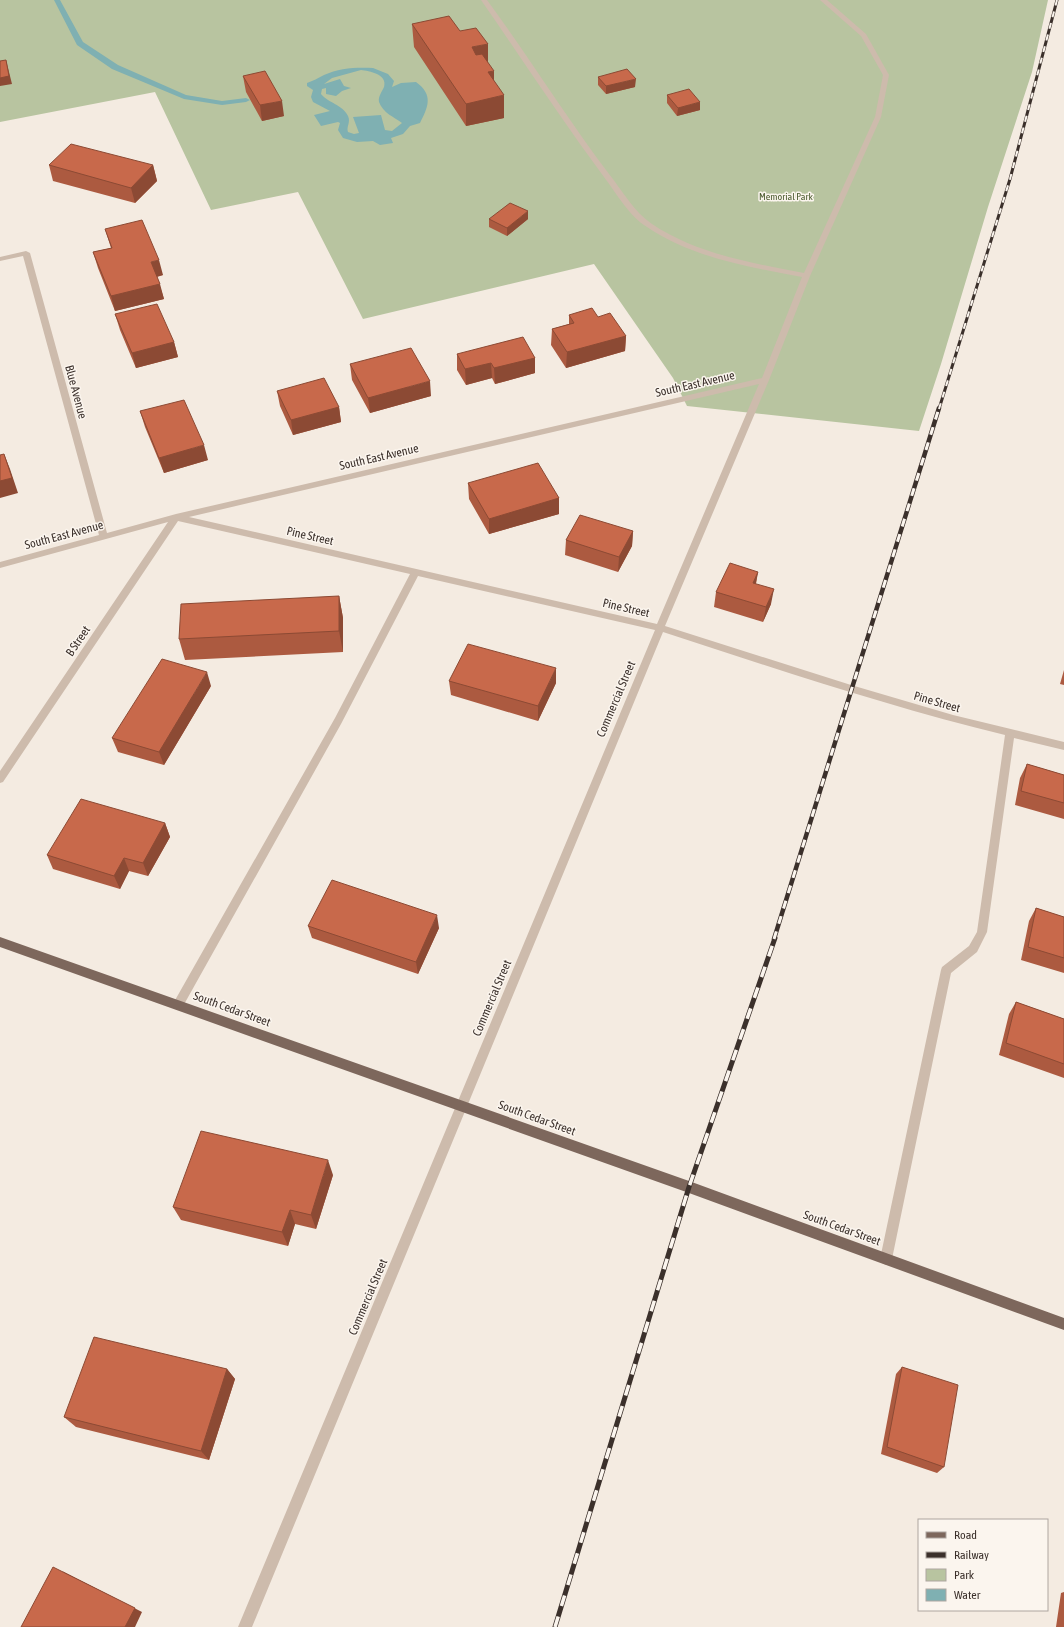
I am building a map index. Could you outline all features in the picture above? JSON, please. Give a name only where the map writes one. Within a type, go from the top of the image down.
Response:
[{"type":"main road","name":"South Cedar Street","points":[[0,942],[461,1106],[1064,1324]]},
{"type":"street","points":[[484,0],[521,50],[597,163],[647,225],[676,242],[736,262],[806,276]]},
{"type":"street","name":"Commercial Street","points":[[245,1627],[660,628],[765,380],[806,276],[878,117],[886,75],[864,36],[823,0]]},
{"type":"street","name":"Blue Avenue","points":[[0,259],[26,254],[104,536]]},
{"type":"street","name":"South East Avenue","points":[[0,565],[176,517],[765,380]]},
{"type":"street","name":"Pine Street","points":[[176,517],[660,628],[858,691],[953,719],[1064,746]]},
{"type":"street","name":"B Street","points":[[0,779],[176,517]]},
{"type":"street","points":[[178,1005],[338,722],[415,572]]},
{"type":"street","points":[[886,1259],[946,970],[973,949],[982,932],[1010,733]]},
{"type":"green space","name":"Memorial Park","points":[[0,0],[1048,0],[1032,72],[988,207],[941,364],[919,431],[687,406],[673,378],[594,264],[363,319],[298,192],[211,210],[155,92],[0,122]]},
{"type":"water","points":[[348,68],[373,68],[388,74],[394,81],[392,87],[401,83],[416,82],[422,87],[428,101],[420,123],[410,126],[403,134],[391,138],[393,143],[380,145],[373,141],[357,142],[343,138],[338,130],[340,123],[338,122],[321,126],[314,115],[330,111],[313,102],[311,97],[313,90],[307,86],[307,83],[324,75]],"holes":[[[361,70],[373,72],[381,76],[383,79],[384,87],[379,102],[386,112],[402,123],[392,131],[385,130],[381,115],[353,117],[359,133],[354,134],[348,132],[348,116],[339,106],[327,100],[321,94],[322,89],[326,88],[326,94],[336,96],[342,91],[351,88],[344,86],[340,79],[324,84],[332,78]]]},
{"type":"building","points":[[449,16],[460,31],[476,28],[488,44],[472,47],[476,55],[482,54],[494,71],[488,72],[504,95],[466,104],[412,24]]},
{"type":"building","points":[[6,60],[9,76],[0,78],[0,61]]},
{"type":"building","points":[[627,69],[636,79],[606,86],[598,77]]},
{"type":"building","points":[[265,71],[282,101],[260,105],[243,76]]},
{"type":"building","points":[[689,89],[700,102],[678,108],[667,95]]},
{"type":"building","points":[[71,144],[153,165],[131,188],[49,165]]},
{"type":"building","points":[[510,203],[528,211],[507,228],[489,219]]},
{"type":"building","points":[[142,220],[159,260],[151,262],[160,284],[111,296],[93,252],[112,248],[105,229]]},
{"type":"building","points":[[157,304],[174,342],[132,353],[115,314]]},
{"type":"building","points":[[592,308],[598,317],[610,313],[626,336],[567,352],[552,329],[574,323],[569,315]]},
{"type":"building","points":[[523,337],[535,358],[494,368],[491,363],[465,369],[457,354]]},
{"type":"building","points":[[411,348],[430,381],[368,398],[350,364]]},
{"type":"building","points":[[324,378],[339,407],[291,420],[277,391]]},
{"type":"building","points":[[184,400],[204,445],[159,458],[140,411]]},
{"type":"building","points":[[4,454],[12,478],[0,481],[0,455]]},
{"type":"building","points":[[538,463],[559,498],[489,519],[468,483]]},
{"type":"building","points":[[580,515],[633,531],[619,557],[566,540]]},
{"type":"building","points":[[730,563],[758,572],[753,583],[774,589],[766,607],[716,592]]},
{"type":"building","points":[[339,596],[339,631],[179,639],[181,604]]},
{"type":"building","points":[[468,644],[556,668],[538,706],[449,681]]},
{"type":"building","points":[[162,659],[207,672],[159,752],[112,738]]},
{"type":"building","points":[[1027,764],[1064,775],[1064,803],[1021,791]]},
{"type":"building","points":[[81,799],[165,823],[143,863],[124,858],[114,876],[47,855]]},
{"type":"building","points":[[332,880],[437,915],[416,962],[308,926]]},
{"type":"building","points":[[1036,908],[1064,917],[1064,958],[1028,947]]},
{"type":"building","points":[[1016,1002],[1064,1019],[1064,1064],[1006,1043]]},
{"type":"building","points":[[201,1131],[328,1160],[311,1215],[290,1210],[282,1232],[173,1207]]},
{"type":"building","points":[[94,1337],[227,1369],[201,1451],[64,1417]]},
{"type":"building","points":[[902,1367],[958,1385],[944,1467],[887,1447]]},
{"type":"building","points":[[53,1567],[135,1608],[125,1627],[21,1627]]},
{"type":"waterway","points":[[57,0],[80,43],[115,67],[184,97],[222,103],[246,100]]},
{"type":"railway","points":[[939,409],[1010,179],[1057,0]]},
{"type":"railway","points":[[774,939],[939,408]]},
{"type":"railway","points":[[555,1627],[689,1187],[775,938]]}]
